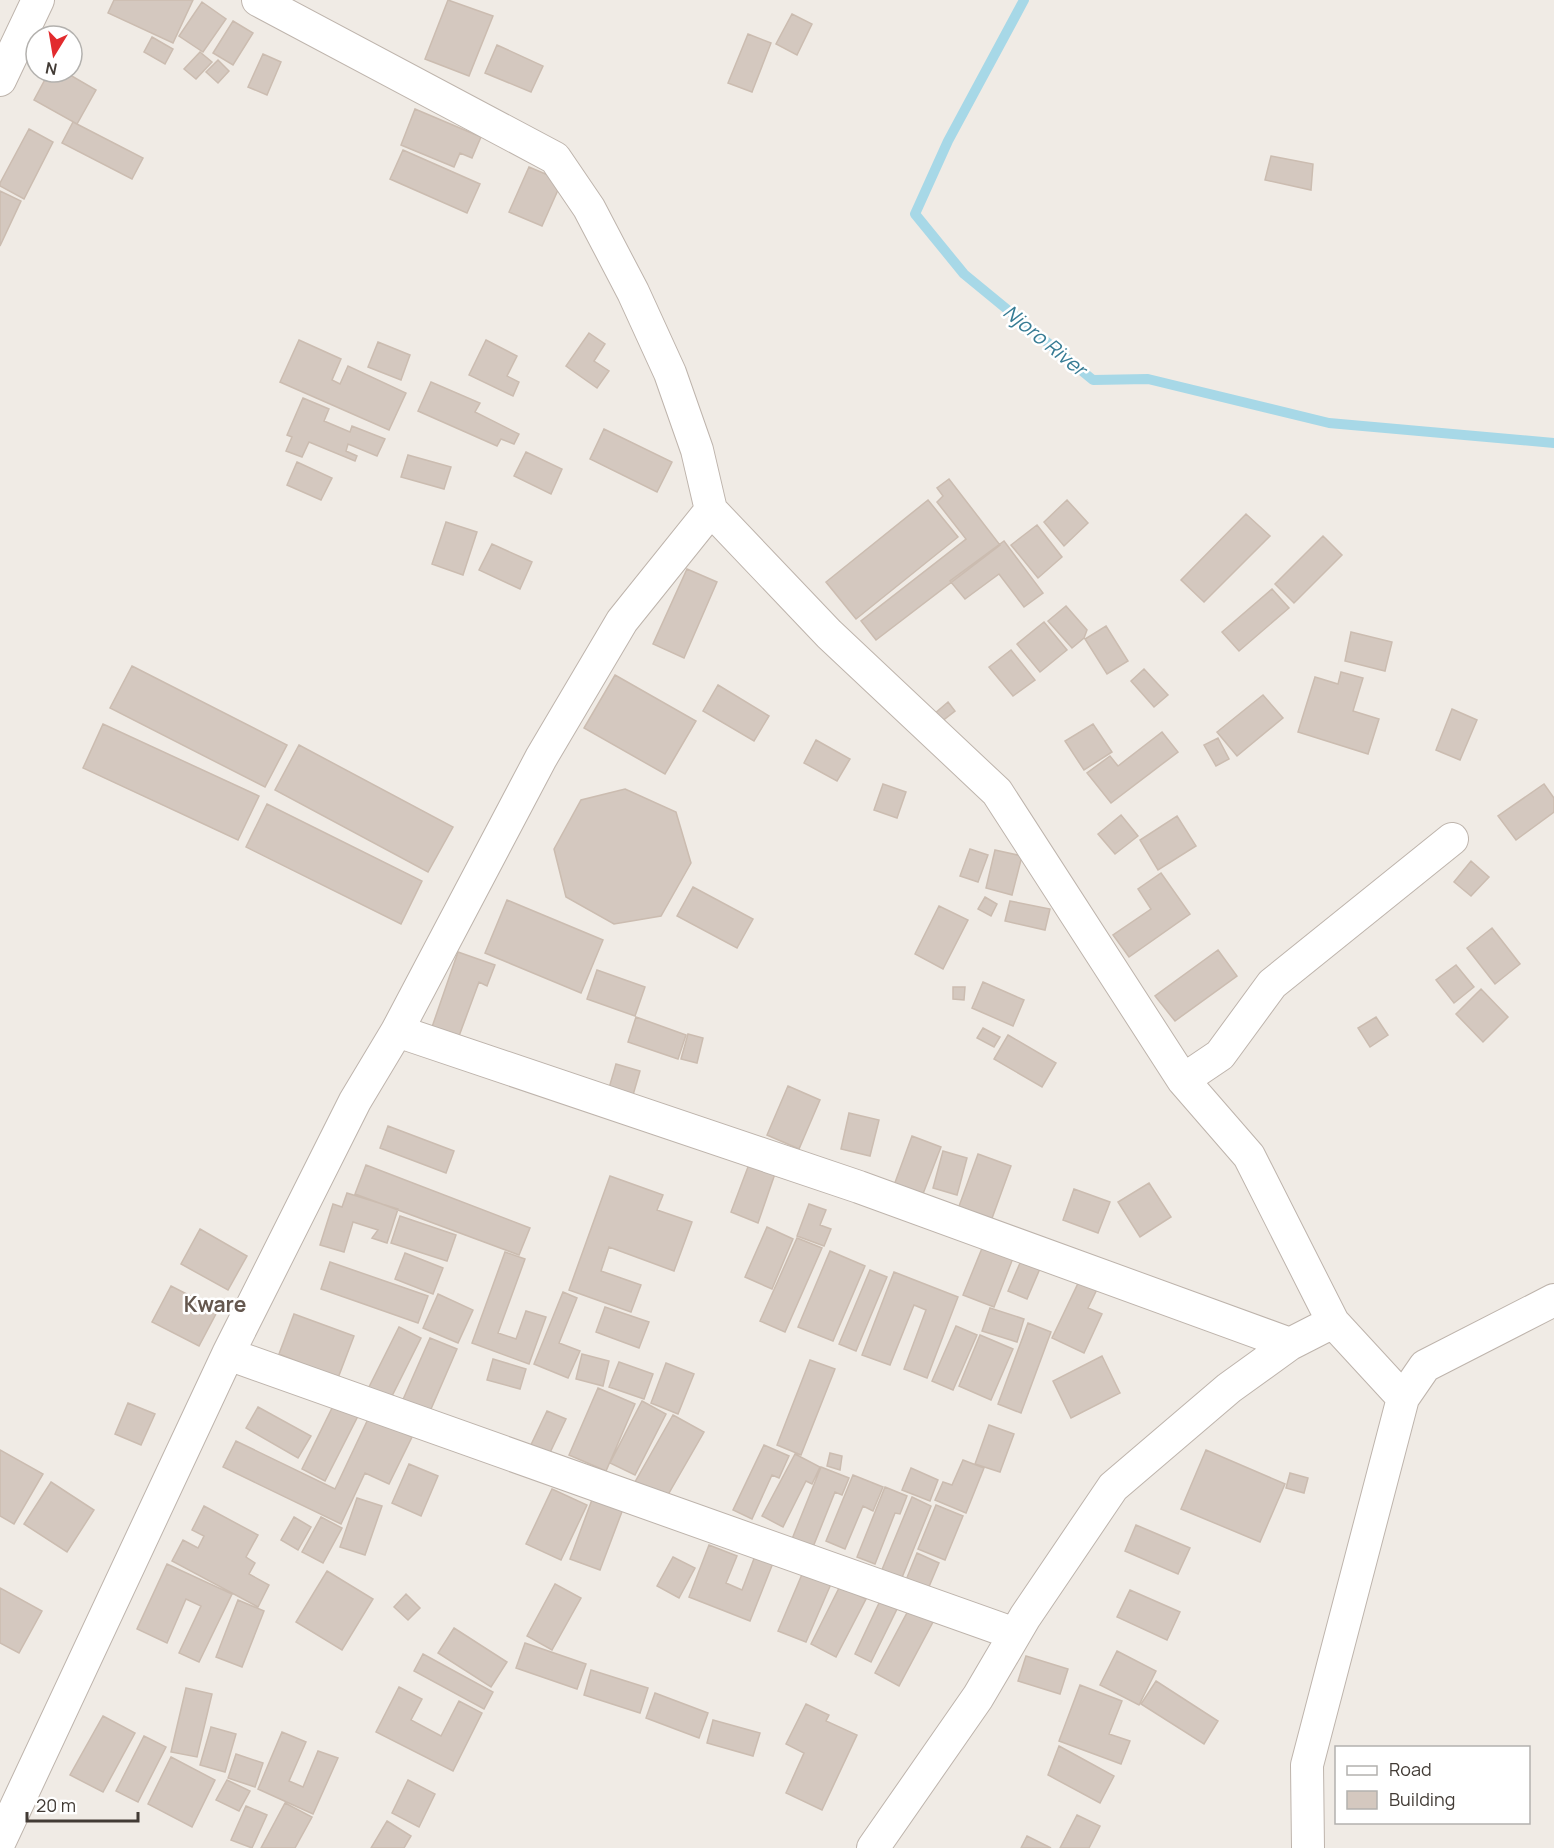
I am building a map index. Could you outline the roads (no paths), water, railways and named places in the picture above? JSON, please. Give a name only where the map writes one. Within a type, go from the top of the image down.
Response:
[{"type":"street","points":[[0,80],[38,0]]},
{"type":"street","points":[[258,0],[555,158],[589,208],[633,292],[670,373],[697,450],[711,510],[829,634],[998,792],[1184,1080],[1249,1156],[1333,1322],[1403,1398]]},
{"type":"street","points":[[0,1840],[228,1354],[356,1101],[397,1031],[541,758],[622,621],[711,510]]},
{"type":"street","points":[[1184,1080],[1221,1055],[1272,984],[1452,839]]},
{"type":"street","points":[[397,1031],[859,1186],[1290,1344]]},
{"type":"street","points":[[1308,1848],[1307,1765],[1403,1398],[1425,1366],[1554,1300]]},
{"type":"street","points":[[873,1848],[978,1696],[1015,1634],[1113,1487],[1229,1388],[1290,1344],[1333,1322]]},
{"type":"street","points":[[228,1354],[1015,1634]]},
{"type":"waterway","name":"Njoro River","points":[[1024,0],[948,141],[915,214],[964,274],[1093,380],[1148,379],[1329,423],[1554,443]]},
{"type":"district","name":"Kware","points":[[215,1304]]}]
